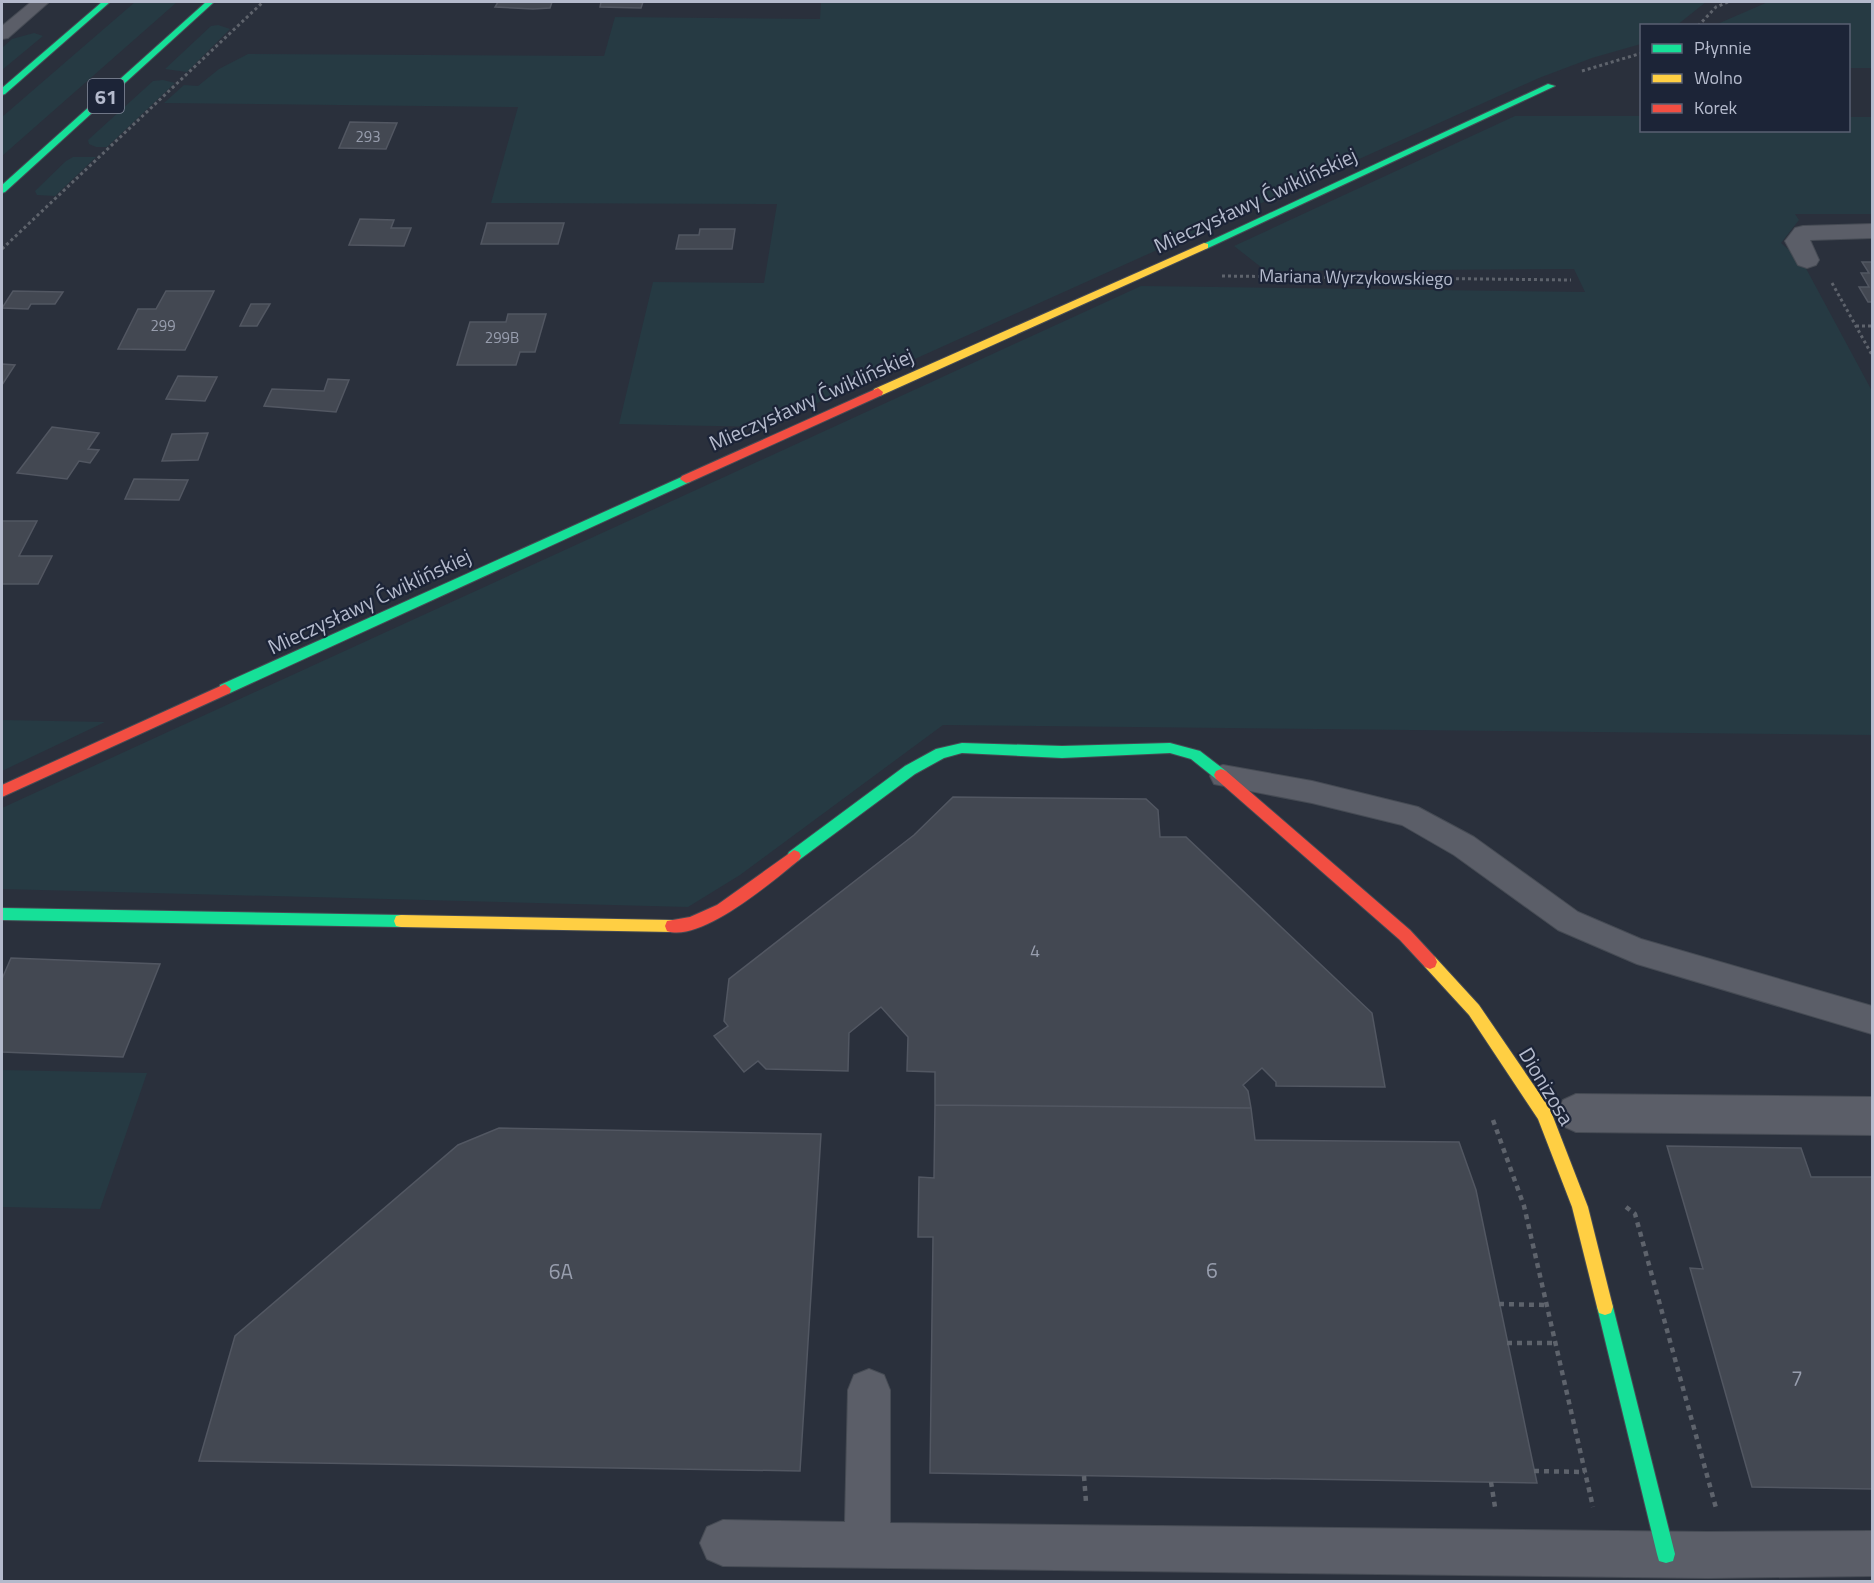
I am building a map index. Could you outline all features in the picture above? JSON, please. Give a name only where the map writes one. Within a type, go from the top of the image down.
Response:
[{"type":"street","points":[[2,92],[106,2]]},
{"type":"street","name":"61","points":[[2,190],[210,2]]},
{"type":"street","name":"Mieczysławy Ćwiklińskiej","points":[[2,791],[821,417],[1151,271],[1551,86]]},
{"type":"street","points":[[1807,260],[1797,241],[1803,233],[1872,231]]},
{"type":"street","name":"Dionizosa","points":[[2,914],[674,926],[699,922],[723,910],[910,770],[941,753],[962,748],[1062,752],[1170,748],[1195,755],[1223,776],[1405,935],[1474,1010],[1544,1114],[1560,1150],[1580,1207],[1666,1554]]},
{"type":"street","points":[[1576,1113],[1872,1116]]},
{"type":"street","points":[[867,1545],[869,1390]]},
{"type":"street","points":[[723,1543],[1666,1554],[1872,1554]]},
{"type":"lane","points":[[2,34],[41,2]]},
{"type":"lane","points":[[1223,776],[1312,792],[1408,815],[1464,846],[1568,921],[1637,951],[1872,1020]]},
{"type":"path","points":[[2,249],[263,2]]},
{"type":"path","points":[[1700,24],[1716,7],[1728,2]]},
{"type":"path","points":[[1551,86],[1588,68],[1640,54]]},
{"type":"path","name":"Mariana Wyrzykowskiego","points":[[1212,276],[1571,280]]},
{"type":"path","points":[[1830,279],[1872,355]]},
{"type":"path","points":[[1856,326],[1872,326]]},
{"type":"path","points":[[1488,1110],[1524,1206],[1602,1552]]},
{"type":"path","points":[[1493,1119],[1501,1118]]},
{"type":"path","points":[[1499,1304],[1546,1305]]},
{"type":"path","points":[[1508,1343],[1555,1343]]},
{"type":"path","points":[[1534,1471],[1585,1472]]},
{"type":"path","points":[[1084,1476],[1086,1510]]},
{"type":"path","points":[[1491,1482],[1495,1510]]},
{"type":"shaded area","points":[[135,2],[177,2],[2,156],[2,117]]},
{"type":"shaded area","points":[[821,2],[1706,2],[1678,24],[1640,24],[1640,44],[1592,58],[1539,78],[764,427],[619,424],[653,282],[764,283],[777,204],[491,203],[518,107],[164,103],[184,85],[198,86],[219,69],[248,54],[604,56],[615,17],[820,19]]},
{"type":"shaded area","points":[[1768,2],[1872,2],[1872,68],[1850,68],[1850,24],[1717,24]]},
{"type":"shaded area","points":[[218,25],[230,29],[187,72],[165,69],[211,26]]},
{"type":"shaded area","points":[[34,33],[43,36],[2,70],[2,48],[12,39]]},
{"type":"shaded area","points":[[163,80],[175,83],[107,147],[96,147],[89,144],[88,140],[153,81]]},
{"type":"shaded area","points":[[1515,116],[1640,116],[1640,132],[1850,132],[1850,117],[1872,117],[1872,214],[1795,214],[1799,220],[1781,243],[1802,261],[1872,391],[1872,735],[943,725],[740,875],[688,907],[2,889],[2,808],[1141,286],[1585,292],[1574,269],[1266,271],[1234,246]]},
{"type":"shaded area","points":[[73,157],[96,157],[55,196],[37,195],[35,191]]},
{"type":"shaded area","points":[[2,720],[105,722],[2,771]]},
{"type":"shaded area","points":[[2,1070],[147,1073],[100,1209],[2,1207]]},
{"type":"building","points":[[498,2],[552,2],[550,8],[533,9],[495,7]]},
{"type":"building","points":[[601,2],[643,2],[641,8],[600,7]]},
{"type":"building","points":[[350,122],[397,123],[386,149],[339,148]]},
{"type":"building","points":[[360,219],[394,220],[391,228],[411,228],[404,246],[349,245]]},
{"type":"building","points":[[487,223],[564,223],[558,244],[481,244]]},
{"type":"building","points":[[700,229],[735,229],[732,249],[676,249],[679,235],[699,235]]},
{"type":"building","points":[[1862,262],[1872,262],[1872,302],[1868,302],[1859,287],[1869,287],[1861,273],[1869,273]]},
{"type":"building","points":[[13,291],[63,292],[55,304],[31,304],[28,309],[2,308]]},
{"type":"building","points":[[166,291],[214,291],[185,350],[118,349],[138,309],[156,309]]},
{"type":"building","points":[[251,304],[270,304],[257,326],[240,326]]},
{"type":"building","points":[[508,314],[546,314],[535,352],[520,352],[516,365],[457,365],[470,322],[506,322]]},
{"type":"building","points":[[2,364],[15,365],[2,385]]},
{"type":"building","points":[[178,376],[217,377],[205,401],[166,399]]},
{"type":"building","points":[[328,379],[349,380],[336,412],[264,406],[272,389],[324,391]]},
{"type":"building","points":[[52,427],[99,433],[88,449],[99,450],[90,463],[79,461],[67,479],[17,473]]},
{"type":"building","points":[[208,433],[198,460],[162,461],[172,434]]},
{"type":"building","points":[[134,479],[188,480],[179,500],[125,499]]},
{"type":"building","points":[[2,521],[37,521],[19,556],[52,556],[38,584],[2,584]]},
{"type":"building","points":[[953,797],[1146,799],[1158,810],[1160,837],[1186,837],[1372,1013],[1385,1087],[1276,1086],[1276,1082],[1262,1068],[1243,1085],[1248,1091],[1251,1108],[935,1105],[935,1072],[907,1071],[908,1037],[881,1007],[849,1033],[848,1071],[766,1069],[758,1061],[744,1072],[714,1036],[728,1026],[724,1021],[729,979],[914,835]]},
{"type":"building","points":[[11,958],[160,964],[123,1057],[2,1052],[2,979]]},
{"type":"building","points":[[935,1105],[1251,1108],[1255,1140],[1459,1142],[1476,1190],[1537,1483],[930,1473],[933,1237],[918,1237],[919,1177],[934,1178]]},
{"type":"building","points":[[499,1128],[821,1134],[800,1471],[199,1461],[235,1336],[458,1145]]},
{"type":"building","points":[[1667,1146],[1801,1148],[1811,1177],[1872,1177],[1872,1489],[1752,1487],[1690,1268],[1703,1269]]},
{"type":"traffic: fast","points":[[2,92],[106,2]]},
{"type":"traffic: fast","points":[[2,190],[210,2]]},
{"type":"traffic: fast","points":[[1204,246],[1551,86]]},
{"type":"traffic: fast","points":[[225,689],[686,479]]},
{"type":"traffic: fast","points":[[794,856],[910,770],[941,753],[962,748],[1062,752],[1170,748],[1195,755],[1221,775]]},
{"type":"traffic: fast","points":[[2,914],[401,921]]},
{"type":"traffic: fast","points":[[1605,1307],[1666,1554]]},
{"type":"traffic: slow","points":[[878,392],[1204,246]]},
{"type":"traffic: slow","points":[[401,921],[672,926]]},
{"type":"traffic: slow","points":[[1430,962],[1474,1010],[1544,1114],[1580,1207],[1605,1307]]},
{"type":"traffic: jam","points":[[686,479],[878,392]]},
{"type":"traffic: jam","points":[[2,791],[225,689]]},
{"type":"traffic: jam","points":[[1221,775],[1405,935],[1430,962]]},
{"type":"traffic: jam","points":[[672,926],[690,923],[722,909],[794,856]]}]
